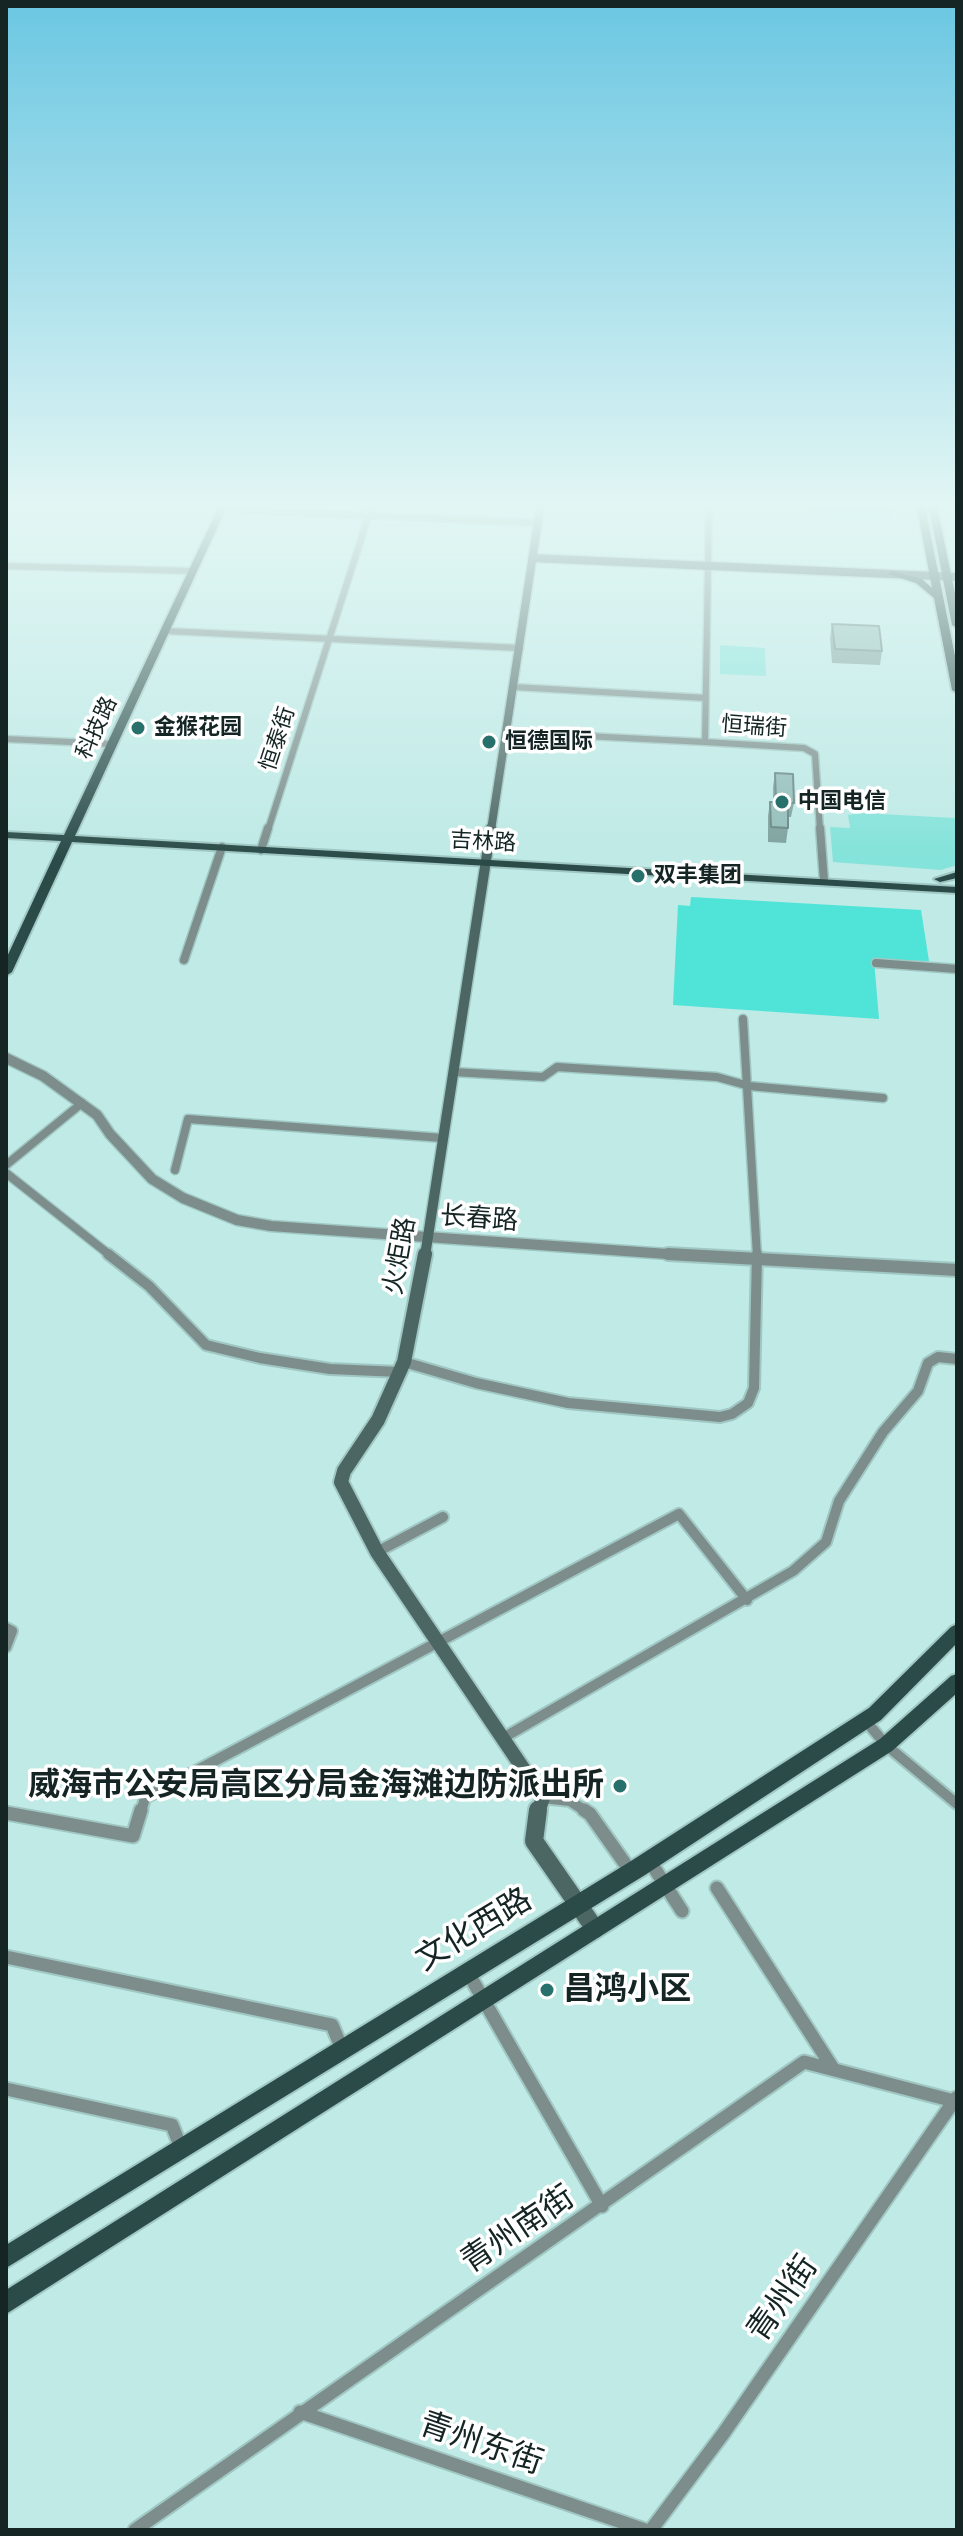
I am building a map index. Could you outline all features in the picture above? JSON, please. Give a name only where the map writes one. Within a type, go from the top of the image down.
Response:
[{"type":"main road","name":"科技路","points":[[6,972],[171,620]]},
{"type":"main road","name":"火炬路","points":[[524,620],[428,1238],[402,1367],[378,1420],[344,1471],[341,1482],[377,1552],[543,1798]]},
{"type":"main road","points":[[943,620],[957,690]]},
{"type":"main road","name":"吉林路","points":[[6,827],[222,847],[263,845]]},
{"type":"main road","name":"吉林路","points":[[6,835],[70,835],[263,845],[939,884]]},
{"type":"main road","points":[[939,884],[957,878]]},
{"type":"main road","points":[[939,884],[957,892]]},
{"type":"main road","name":"文化西路","points":[[6,2257],[631,1872],[875,1714],[957,1632]]},
{"type":"main road","points":[[6,2303],[886,1745],[957,1682]]},
{"type":"main road","points":[[543,1798],[535,1819],[534,1841],[595,1929]]},
{"type":"street","name":"恒泰街","points":[[263,845],[334,620]]},
{"type":"street","name":"恒瑞街","points":[[707,620],[705,742],[804,748],[815,754],[824,877]]},
{"type":"street","points":[[166,631],[520,648]]},
{"type":"street","points":[[514,687],[706,698]]},
{"type":"street","points":[[507,732],[705,742]]},
{"type":"street","points":[[6,739],[112,744]]},
{"type":"street","points":[[184,960],[222,847]]},
{"type":"street","points":[[876,963],[957,969]]},
{"type":"street","points":[[6,1173],[149,1286],[206,1345],[260,1358],[330,1369],[402,1367],[568,1403],[720,1417],[732,1414],[748,1403],[754,1388],[754,1260],[757,1243],[743,1019]]},
{"type":"street","name":"长春路","points":[[6,1058],[43,1076],[97,1115],[110,1134],[152,1179],[208,1210],[237,1220],[271,1226],[428,1238],[957,1270]]},
{"type":"street","points":[[453,1072],[543,1077],[557,1067],[717,1077],[749,1086],[883,1098]]},
{"type":"street","points":[[6,1165],[82,1103]]},
{"type":"street","points":[[175,1170],[188,1119],[443,1138]]},
{"type":"street","points":[[503,1738],[793,1571],[826,1542],[839,1501],[883,1432],[918,1391],[928,1363],[938,1357],[957,1359]]},
{"type":"street","points":[[6,1813],[133,1836],[145,1798],[679,1514],[747,1600]]},
{"type":"street","points":[[377,1552],[443,1517]]},
{"type":"street","points":[[6,1628],[12,1631],[6,1647]]},
{"type":"street","points":[[865,1720],[886,1745],[957,1804]]},
{"type":"street","points":[[543,1798],[570,1801],[590,1814],[631,1872]]},
{"type":"street","points":[[649,1860],[682,1911]]},
{"type":"street","points":[[717,1888],[834,2070]]},
{"type":"street","points":[[6,1957],[332,2025],[342,2049]]},
{"type":"street","points":[[467,1971],[602,2206]]},
{"type":"street","name":"青州南街","points":[[135,2530],[804,2062],[955,2099]]},
{"type":"street","points":[[6,2089],[172,2125],[181,2148]]},
{"type":"street","name":"青州街","points":[[651,2530],[723,2434],[955,2099]]},
{"type":"street","name":"青州东街","points":[[300,2412],[645,2530]]},
{"type":"shaded area","points":[[720,645],[765,648],[766,676],[720,674]]},
{"type":"shaded area","points":[[848,815],[955,818],[957,865],[941,870],[833,862],[830,827],[850,828]]},
{"type":"shaded area","points":[[691,897],[921,910],[929,961],[874,960],[879,1019],[673,1005],[678,905],[690,906]]},
{"type":"building","points":[[832,624],[879,626],[882,651],[835,649]]},
{"type":"building","name":"中国电信","points":[[775,773],[793,774],[794,803],[788,802],[788,828],[771,827],[770,802],[776,802]]},
{"type":"place","name":"金猴花园","points":[[138,728]]},
{"type":"place","name":"恒德国际","points":[[489,742]]},
{"type":"place","name":"中国电信","points":[[782,802]]},
{"type":"place","name":"双丰集团","points":[[638,876]]},
{"type":"place","name":"威海市公安局高区分局金海滩边防派出所","points":[[620,1786]]},
{"type":"place","name":"昌鸿小区","points":[[547,1990]]}]
